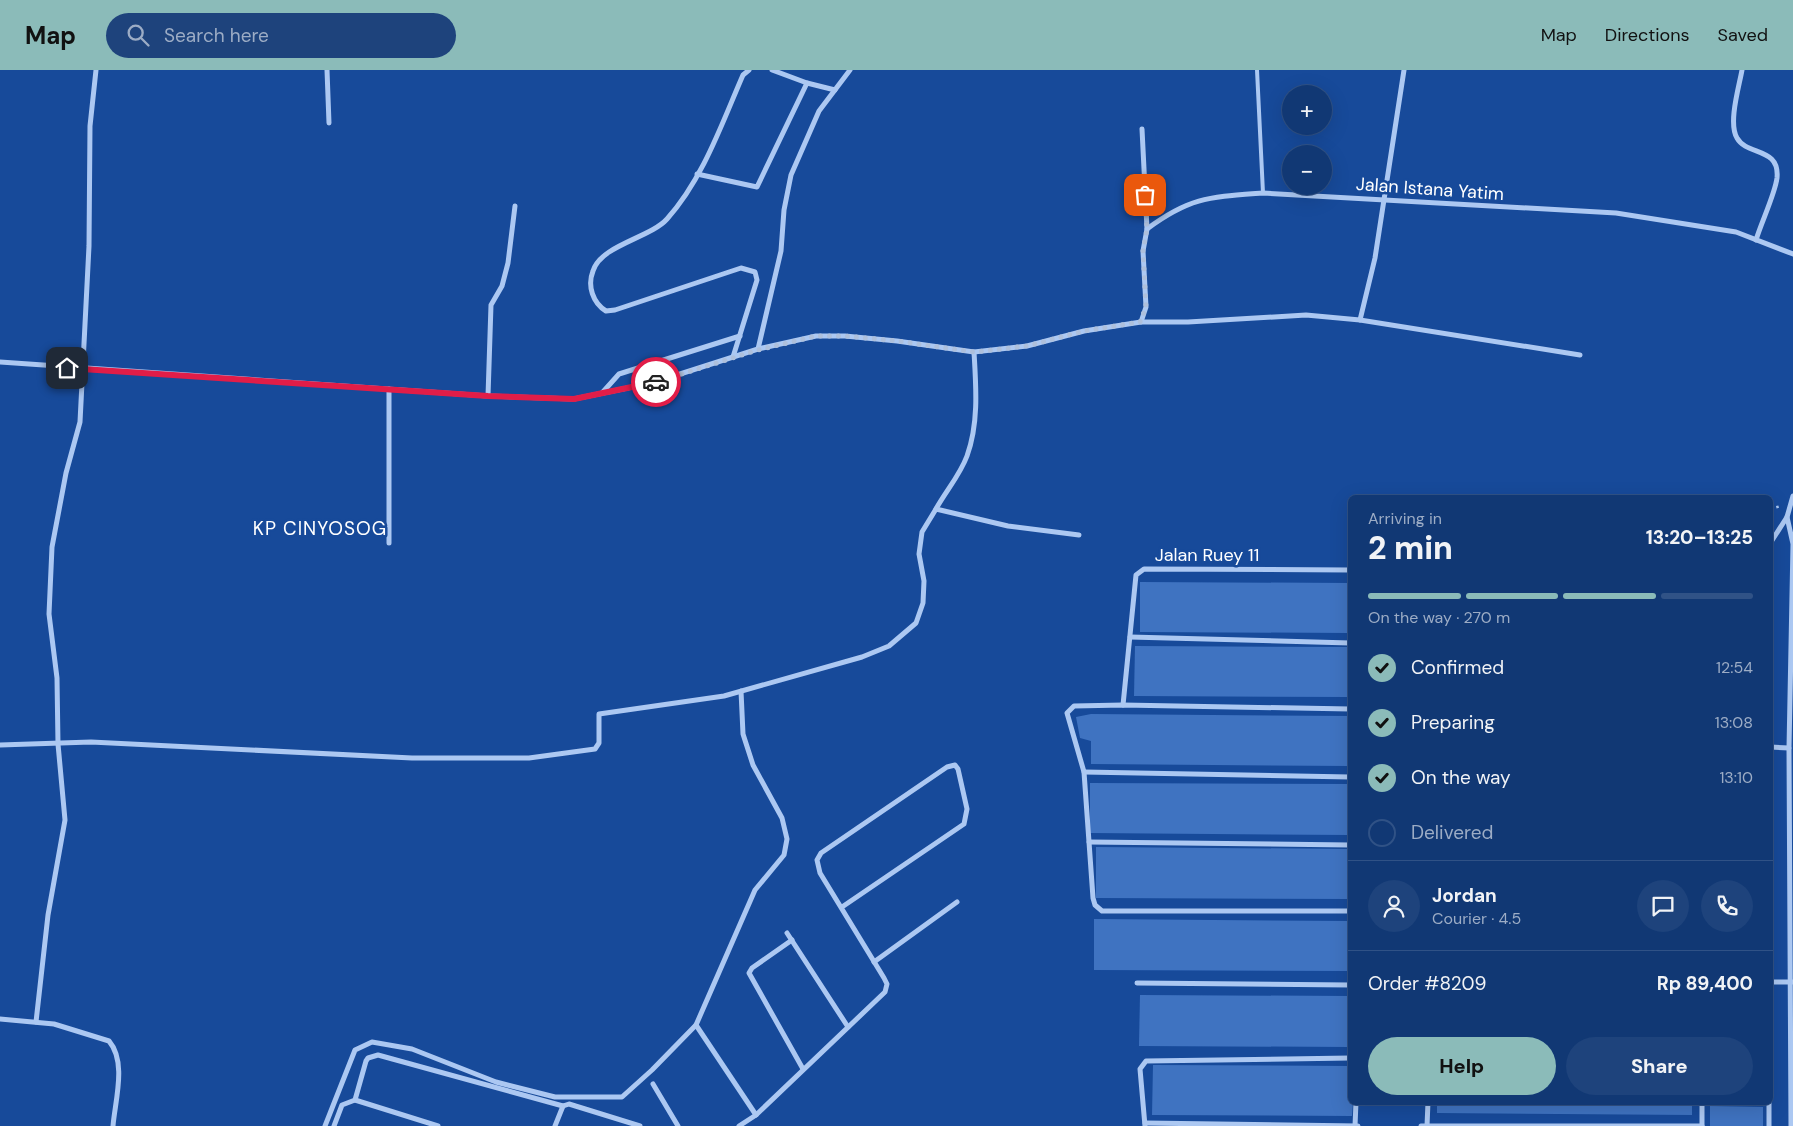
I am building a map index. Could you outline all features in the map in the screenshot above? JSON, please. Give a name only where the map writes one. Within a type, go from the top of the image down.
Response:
[{"type":"street","points":[[36,1022],[48,915],[64,820],[58,744],[57,678],[49,614],[52,547],[66,473],[80,422],[89,246],[90,126],[96,70]]},
{"type":"street","points":[[327,70],[329,123]]},
{"type":"street","points":[[733,357],[757,280],[755,272],[750,268],[742,268],[615,310],[606,311],[596,305],[591,291],[593,270],[605,256],[665,222],[685,198],[743,75],[749,70]]},
{"type":"street","points":[[772,70],[807,83],[835,90]]},
{"type":"street","points":[[758,350],[781,251],[784,210],[791,175],[819,111],[850,70]]},
{"type":"street","points":[[1360,320],[1375,258],[1404,70]]},
{"type":"street","points":[[1742,70],[1733,116],[1736,137],[1745,147],[1764,152],[1774,162],[1777,177],[1756,240]]},
{"type":"street","points":[[697,174],[757,187],[807,83]]},
{"type":"street","points":[[1140,322],[1146,307],[1143,251],[1147,229],[1142,129]]},
{"type":"street","name":"Jalan Istana Yatim","points":[[1147,229],[1166,214],[1202,199],[1263,193],[1616,213],[1736,232],[1793,254]]},
{"type":"street","points":[[488,396],[491,305],[502,286],[508,263],[515,206]]},
{"type":"street","points":[[0,362],[84,370],[488,396],[574,399],[652,383],[733,357],[816,336],[845,336],[897,341],[974,352],[1027,346],[1084,331],[1140,322],[1188,322],[1306,315],[1360,320],[1580,355]]},
{"type":"street","points":[[602,393],[619,374],[740,336]]},
{"type":"street","points":[[0,745],[91,742],[412,758],[529,758],[597,748],[599,714],[724,696],[862,657],[889,646],[916,623],[923,603],[924,581],[919,554],[922,532],[968,455],[976,396],[974,352]]},
{"type":"street","points":[[389,389],[389,543]]},
{"type":"street","points":[[1791,1126],[1789,748],[1793,544],[1790,518],[1793,496]]},
{"type":"street","points":[[936,509],[1016,527],[1079,535]]},
{"type":"street","points":[[1773,539],[1790,518]]},
{"type":"street","name":"Jalan Ruey 11","points":[[1124,705],[1136,576],[1144,569],[1348,570]]},
{"type":"street","points":[[1130,637],[1348,643]]},
{"type":"street","points":[[325,1126],[355,1050],[372,1042],[412,1049],[496,1082],[555,1097],[589,1099],[622,1097],[698,1027],[755,890],[784,855],[787,839],[782,818],[753,765],[744,734],[741,691]]},
{"type":"street","points":[[1348,709],[1124,705],[1074,706],[1067,713],[1084,772],[1093,898],[1095,905],[1102,911],[1348,911]]},
{"type":"street","points":[[1773,747],[1789,748]]},
{"type":"street","points":[[739,1126],[756,1115],[885,992],[887,984],[817,867],[817,860],[820,854],[947,768],[955,765],[958,769],[967,809],[964,824],[842,907]]},
{"type":"street","points":[[1084,772],[1348,777]]},
{"type":"street","points":[[1089,842],[1348,845]]},
{"type":"street","points":[[874,962],[957,902]]},
{"type":"street","points":[[787,933],[848,1028]]},
{"type":"street","points":[[792,940],[752,968],[749,973],[803,1069]]},
{"type":"street","points":[[1773,982],[1791,982]]},
{"type":"street","points":[[1137,983],[1348,985]]},
{"type":"street","points":[[0,1019],[36,1022],[96,1036],[109,1041],[115,1048],[118,1060],[112,1126]]},
{"type":"street","points":[[698,1027],[756,1115]]},
{"type":"street","points":[[354,1100],[366,1061],[368,1058],[378,1056],[563,1106],[576,1105],[640,1126]]},
{"type":"street","points":[[1348,1058],[1146,1061],[1140,1069],[1145,1124],[1357,1126],[1356,1105]]},
{"type":"street","points":[[653,1084],[678,1126]]},
{"type":"street","points":[[334,1126],[342,1105],[354,1100],[438,1126]]},
{"type":"street","points":[[1427,1126],[1428,1105]]},
{"type":"street","points":[[1422,1126],[1702,1126],[1702,1105]]},
{"type":"street","points":[[1769,1105],[1769,1126]]},
{"type":"street","points":[[555,1126],[563,1106]]},
{"type":"lane","points":[[1257,70],[1263,193]]},
{"type":"building","points":[[1140,582],[1348,583],[1348,633],[1140,632]]},
{"type":"building","points":[[1135,646],[1348,647],[1348,697],[1134,696]]},
{"type":"building","points":[[1091,714],[1348,716],[1348,766],[1091,764],[1091,741],[1080,738],[1076,717]]},
{"type":"building","points":[[1090,783],[1348,784],[1348,835],[1090,833]]},
{"type":"building","points":[[1096,847],[1348,849],[1348,899],[1096,898]]},
{"type":"building","points":[[1094,919],[1348,921],[1348,971],[1094,970]]},
{"type":"building","points":[[1140,995],[1348,996],[1348,1047],[1139,1046]]},
{"type":"building","points":[[1153,1065],[1348,1066],[1348,1105],[1353,1105],[1352,1116],[1152,1115]]},
{"type":"building","points":[[1437,1105],[1692,1105],[1692,1115],[1437,1113]]},
{"type":"building","points":[[1710,1106],[1763,1107],[1763,1126],[1710,1126]]},
{"type":"way so far","points":[[656,382],[758,350],[816,336],[845,336],[897,341],[974,352],[1027,346],[1084,331],[1140,322],[1146,307],[1143,251],[1147,229],[1145,195]]},
{"type":"district","name":"KP CINYOSOG","points":[[320,528]]},
{"type":"route","points":[[67,368],[488,396],[574,399],[656,382]]}]
